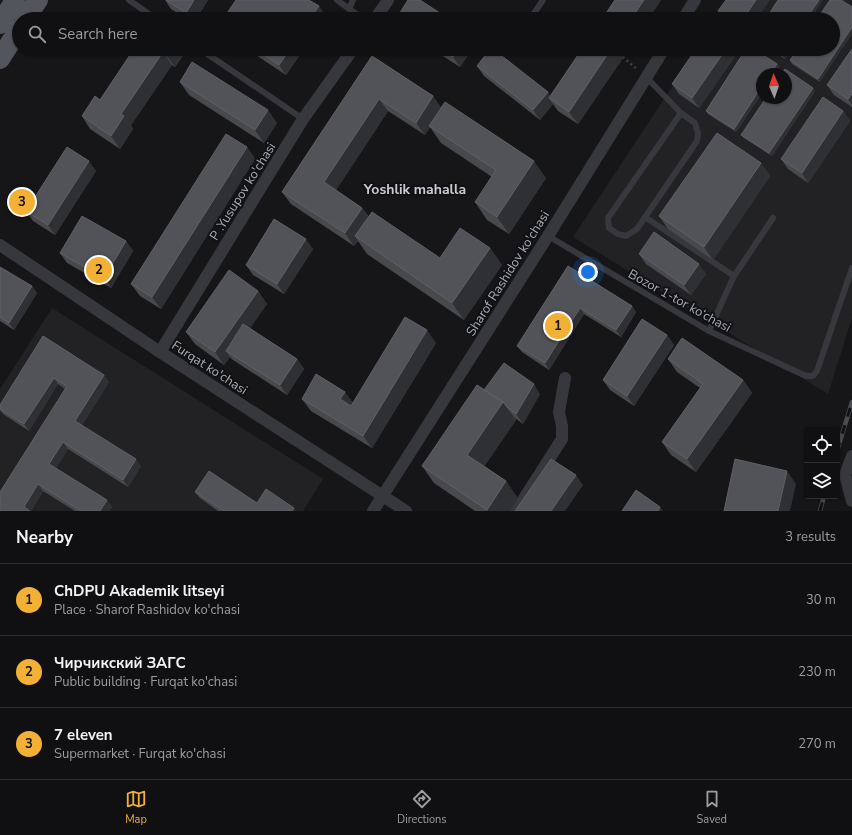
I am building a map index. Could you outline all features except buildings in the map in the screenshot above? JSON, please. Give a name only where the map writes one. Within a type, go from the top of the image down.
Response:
[{"type":"main road","points":[[0,24],[15,0]]},
{"type":"main road","points":[[30,12],[38,0]]},
{"type":"main road","points":[[0,59],[12,40]]},
{"type":"street","points":[[379,12],[388,0]]},
{"type":"street","points":[[687,12],[695,0]]},
{"type":"street","name":"P .Yusupov ko'chasi","points":[[160,352],[303,119],[348,56]]},
{"type":"street","name":"Sharof Rashidov ko'chasi","points":[[373,511],[548,236],[660,56]]},
{"type":"street","name":"Furqat ko'chasi","points":[[0,245],[160,352],[406,511]]},
{"type":"street","points":[[516,511],[562,439],[562,426],[559,412],[565,378]]},
{"type":"street","points":[[852,456],[845,475],[852,501]]},
{"type":"lane","points":[[129,0],[146,12]]},
{"type":"lane","points":[[336,0],[353,12]]},
{"type":"lane","points":[[349,9],[353,0]]},
{"type":"lane","points":[[535,12],[544,0]]},
{"type":"lane","points":[[210,56],[303,119]]},
{"type":"lane","points":[[646,77],[681,114],[695,123],[698,133],[697,141],[637,229],[626,236],[618,234],[609,228],[608,218],[681,114]]},
{"type":"lane","points":[[645,217],[734,276]]},
{"type":"lane","points":[[709,331],[734,276],[773,218]]},
{"type":"lane","name":"Bozor 1-tor ko‘chasi","points":[[548,236],[709,331],[806,376],[813,376],[817,371],[852,268]]},
{"type":"path","points":[[623,57],[646,77]]},
{"type":"shaded area","points":[[730,0],[852,0],[852,318],[828,394],[573,237],[692,56],[840,56],[840,12],[722,12]]},
{"type":"shaded area","points":[[52,308],[323,479],[303,511],[0,511],[0,389]]},
{"type":"railway","points":[[840,441],[852,402]]},
{"type":"railway","points":[[820,511],[823,499]]},
{"type":"place","name":"7 eleven","points":[[22,202]]},
{"type":"place","name":"Чирчикский ЗАГС","points":[[99,270]]},
{"type":"place","name":"ChDPU Akademik litseyi","points":[[558,326]]},
{"type":"district","name":"Yoshlik mahalla","points":[[415,189]]}]
